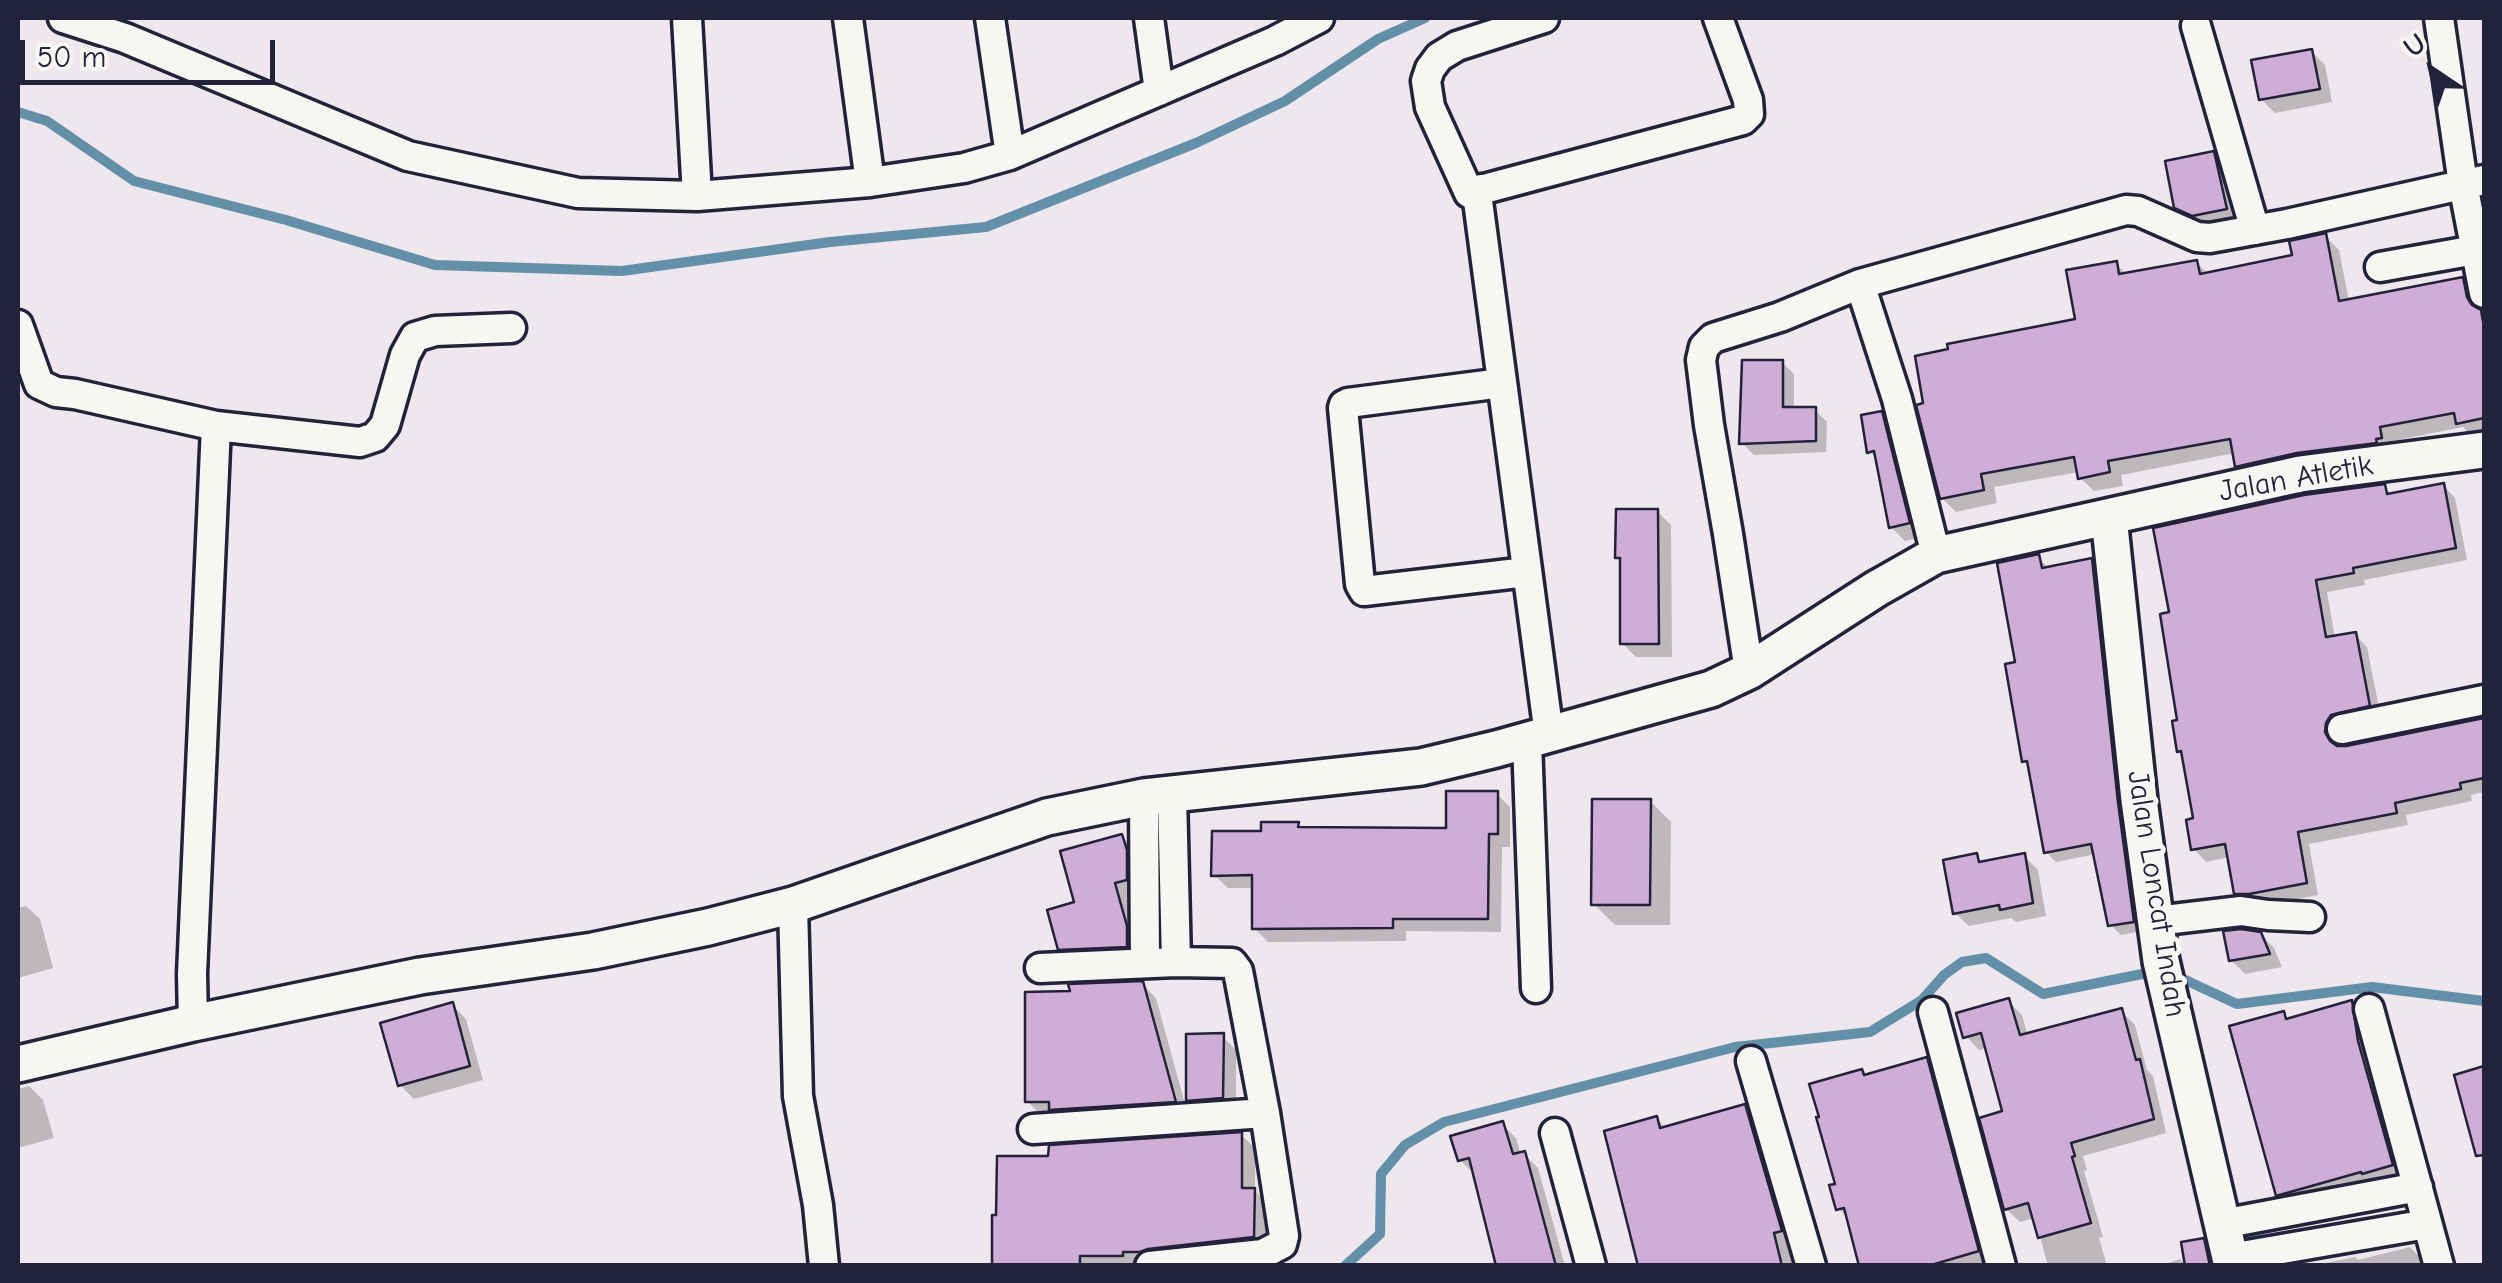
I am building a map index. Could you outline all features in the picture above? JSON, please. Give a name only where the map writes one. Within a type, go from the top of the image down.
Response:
[{"type":"street","points":[[63,18],[126,38],[408,156],[578,193],[697,196],[870,182],[964,168],[1010,155],[1276,40],[1316,18]]},
{"type":"street","points":[[686,18],[697,196]]},
{"type":"street","points":[[848,18],[870,182]]},
{"type":"street","points":[[990,18],[1010,155]]},
{"type":"street","points":[[1150,18],[1158,91]]},
{"type":"street","points":[[1536,988],[1538,738],[1478,201],[1430,107],[1426,81],[1439,57],[1456,46],[1544,18]]},
{"type":"street","points":[[1475,191],[1742,120],[1749,114],[1748,100],[1718,18]]},
{"type":"street","points":[[2439,18],[2474,182],[2475,250],[2484,293]]},
{"type":"street","points":[[2196,26],[2255,230]]},
{"type":"street","points":[[1749,671],[1701,360],[1704,348],[1713,338],[1780,317],[1860,284],[2126,210],[2197,237],[2210,238],[2474,182]]},
{"type":"street","points":[[1475,191],[1494,384],[1538,738]]},
{"type":"street","points":[[2380,267],[2475,250]]},
{"type":"street","points":[[1860,284],[1898,399],[1936,555]]},
{"type":"street","points":[[18,325],[39,384],[56,392],[216,426],[360,442],[375,436],[385,425],[415,337],[436,332],[511,328]]},
{"type":"street","points":[[1494,384],[1344,405],[1360,584],[1364,590],[1518,573]]},
{"type":"street","points":[[193,1023],[216,426]]},
{"type":"street","name":"Jalan Atletik","points":[[18,1064],[420,976],[594,951],[708,927],[793,905],[1046,817],[1158,795],[1421,766],[1538,738],[1711,689],[1749,671],[1936,555],[2300,474],[2484,450]]},
{"type":"street","name":"Jalan Loncat Indah","points":[[2108,517],[2138,800],[2164,974],[2228,1249]]},
{"type":"street","points":[[2342,729],[2484,700]]},
{"type":"street","points":[[1158,795],[1176,962]]},
{"type":"street","points":[[1145,963],[1158,795]]},
{"type":"street","points":[[793,905],[798,1096],[818,1205],[824,1266]]},
{"type":"street","points":[[2156,921],[2241,911],[2310,917]]},
{"type":"street","points":[[1040,968],[1176,962],[1232,964],[1237,968],[1265,1113],[1284,1236],[1282,1244],[1264,1254],[1150,1266]]},
{"type":"street","points":[[2369,1010],[2439,1266]]},
{"type":"street","points":[[1933,1012],[2001,1266]]},
{"type":"street","points":[[1752,1061],[1811,1266]]},
{"type":"street","points":[[1033,1129],[1265,1113]]},
{"type":"street","points":[[1555,1133],[1590,1266]]},
{"type":"street","points":[[2228,1249],[2418,1187]]},
{"type":"street","points":[[2228,1249],[2428,1224]]},
{"type":"building","points":[[2312,49],[2320,89],[2259,100],[2251,60]]},
{"type":"building","points":[[2214,151],[2227,209],[2192,216],[2174,208],[2165,161]]},
{"type":"building","points":[[2326,233],[2339,301],[2463,277],[2467,297],[2481,310],[2484,327],[2484,418],[2456,424],[2454,413],[2380,427],[2382,438],[2376,439],[2377,443],[2297,453],[2235,467],[2230,439],[2108,461],[2110,472],[2078,479],[2074,457],[1981,474],[1984,490],[1940,499],[1916,405],[1923,403],[1915,356],[1948,349],[1947,344],[2075,319],[2066,270],[2117,261],[2119,274],[2197,260],[2200,274],[2292,255],[2289,241]]},
{"type":"building","points":[[1742,360],[1783,360],[1783,407],[1816,407],[1816,441],[1739,444]]},
{"type":"building","points":[[1882,411],[1910,523],[1889,528],[1874,451],[1867,453],[1861,415]]},
{"type":"building","points":[[2444,483],[2456,548],[2353,568],[2354,573],[2316,580],[2326,637],[2356,632],[2370,706],[2331,715],[2325,732],[2337,746],[2346,746],[2484,718],[2484,778],[2460,783],[2461,789],[2395,803],[2397,813],[2298,832],[2307,883],[2234,894],[2225,844],[2191,850],[2186,820],[2193,818],[2181,751],[2177,752],[2172,721],[2177,720],[2160,614],[2169,612],[2153,528],[2304,495],[2385,484],[2387,494]]},
{"type":"building","points":[[1616,509],[1658,509],[1659,644],[1620,644]]},
{"type":"building","points":[[2039,554],[2042,568],[2092,558],[2134,922],[2108,926],[2091,844],[2044,853],[2027,761],[2022,762],[2005,664],[2015,662],[1997,563]]},
{"type":"building","points":[[1446,791],[1498,791],[1498,834],[1489,834],[1488,919],[1393,919],[1393,928],[1252,929],[1252,875],[1211,876],[1212,831],[1261,831],[1261,822],[1299,822],[1298,827],[1446,828]]},
{"type":"building","points":[[1592,799],[1651,799],[1650,905],[1591,905]]},
{"type":"building","points":[[1122,834],[1127,850],[1127,880],[1115,883],[1127,926],[1127,947],[1058,950],[1047,910],[1074,902],[1060,851]]},
{"type":"building","points":[[1977,853],[1979,862],[2025,853],[2033,903],[1953,914],[1943,860]]},
{"type":"building","points":[[2223,931],[2261,932],[2270,954],[2229,961]]},
{"type":"building","points":[[1143,981],[1176,1102],[1049,1110],[1049,1102],[1025,1102],[1025,992],[1070,991],[1068,984]]},
{"type":"building","points":[[2009,998],[2020,1035],[2122,1008],[2136,1060],[2140,1059],[2154,1119],[2071,1143],[2091,1223],[2038,1238],[2028,1203],[2004,1210],[1979,1118],[2002,1111],[1981,1033],[1963,1038],[1956,1013]]},
{"type":"building","points":[[2352,1000],[2358,1041],[2393,1165],[2276,1196],[2229,1026],[2284,1011],[2286,1019]]},
{"type":"building","points":[[453,1002],[470,1066],[398,1086],[380,1023]]},
{"type":"building","points":[[1224,1033],[1223,1098],[1186,1101],[1186,1034]]},
{"type":"building","points":[[1927,1057],[1979,1251],[1928,1266],[1859,1266],[1844,1208],[1836,1210],[1829,1185],[1835,1184],[1809,1084],[1862,1069],[1864,1075]]},
{"type":"building","points":[[2484,1066],[2484,1155],[2476,1156],[2454,1075]]},
{"type":"building","points":[[1745,1104],[1782,1231],[1774,1233],[1782,1266],[1638,1266],[1604,1131],[1657,1116],[1660,1128]]},
{"type":"building","points":[[1503,1121],[1513,1154],[1525,1151],[1556,1266],[1496,1266],[1469,1158],[1458,1161],[1450,1136]]},
{"type":"building","points":[[1242,1132],[1242,1188],[1255,1188],[1254,1237],[1123,1252],[1123,1256],[1080,1256],[1080,1266],[992,1266],[997,1156],[1048,1156],[1049,1145]]},
{"type":"building","points":[[2204,1238],[2210,1266],[2185,1266],[2181,1242]]},
{"type":"waterway","points":[[18,112],[47,121],[134,181],[286,220],[435,265],[622,271],[830,242],[986,227],[1196,143],[1285,101],[1378,39],[1425,18]]},
{"type":"waterway","points":[[1345,1266],[1380,1234],[1381,1174],[1405,1145],[1444,1122],[1735,1047],[1870,1032],[1922,1000],[1962,962],[1986,958],[2043,994],[2142,974],[2156,976]]},
{"type":"waterway","points":[[2173,977],[2237,1004],[2372,987],[2484,1001]]}]
